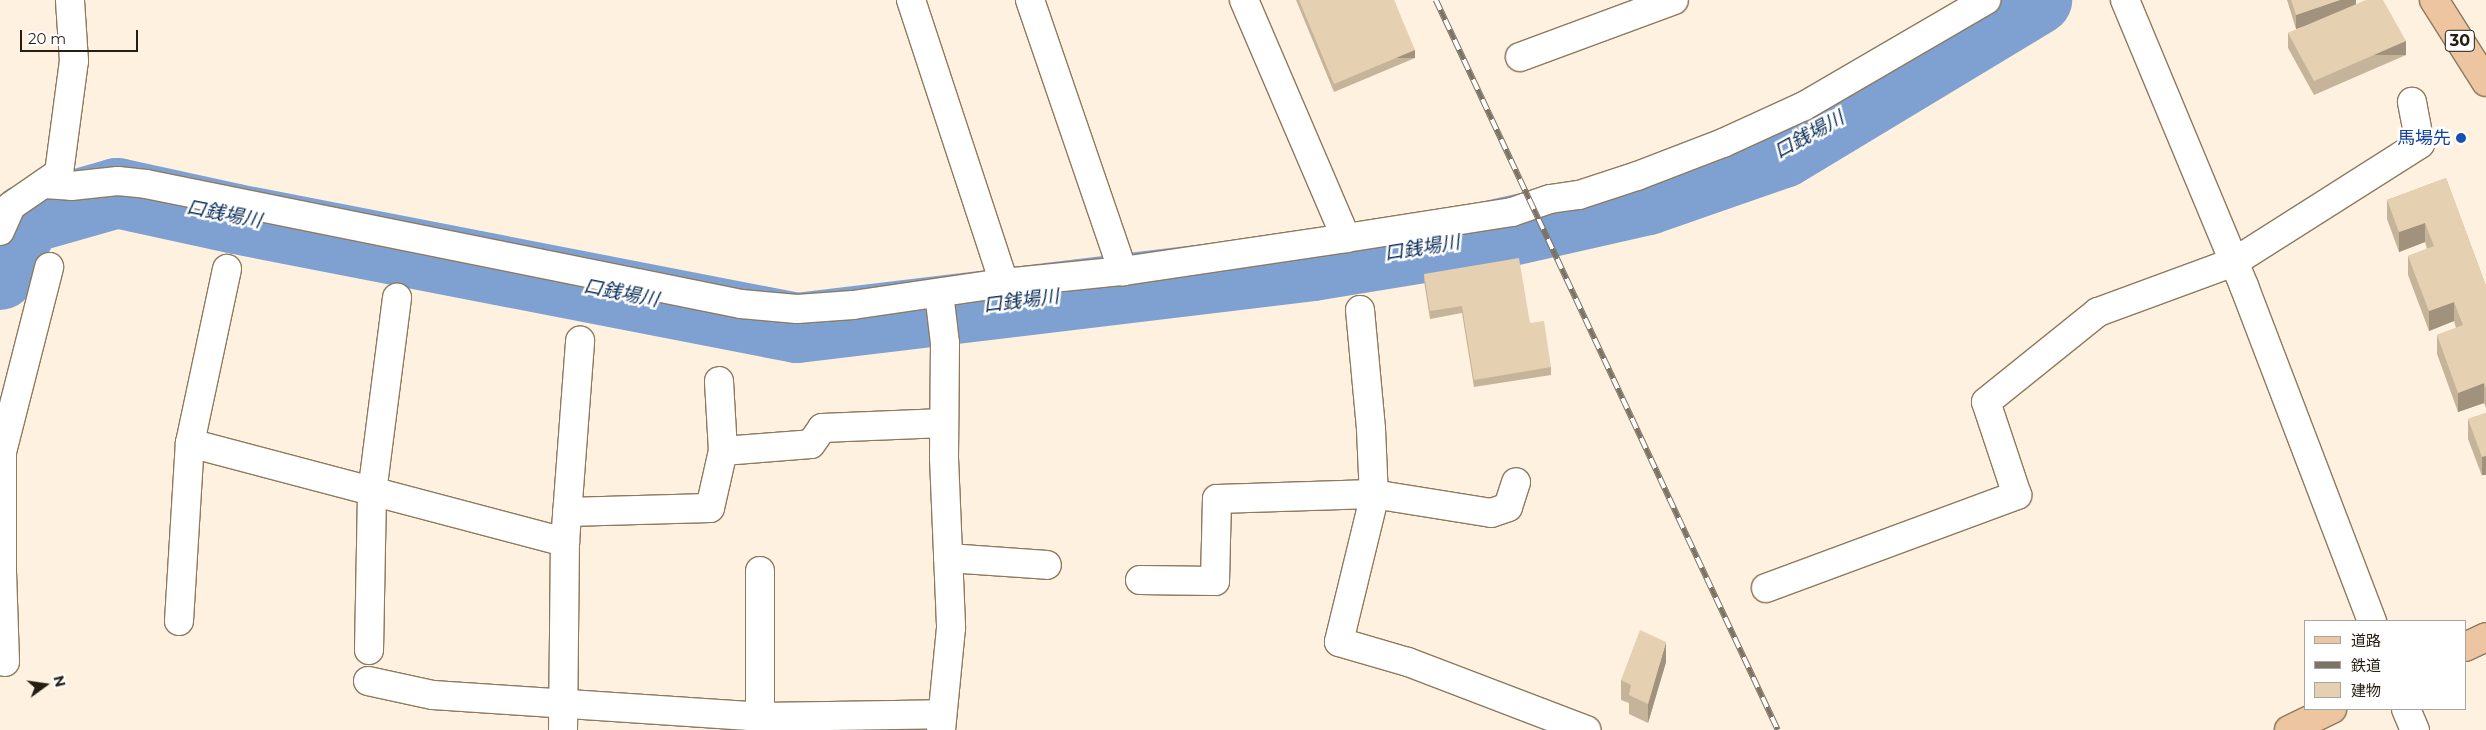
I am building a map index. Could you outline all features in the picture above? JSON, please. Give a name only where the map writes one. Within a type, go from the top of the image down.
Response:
[{"type":"main road","name":"30","points":[[2434,0],[2486,82]]},
{"type":"main road","points":[[2466,647],[2486,637]]},
{"type":"main road","points":[[2289,730],[2330,710]]},
{"type":"street","points":[[5,212],[60,173],[74,60],[70,0]]},
{"type":"street","points":[[911,0],[1004,282]]},
{"type":"street","points":[[1030,0],[1123,271]]},
{"type":"street","points":[[1244,0],[1346,238]]},
{"type":"street","points":[[1520,57],[1674,0]]},
{"type":"street","points":[[44,184],[71,186],[118,181],[146,184],[741,304],[797,309],[853,305],[1004,282],[1123,271],[1346,238],[1512,212],[1550,199],[1579,195],[1637,176],[1723,143],[1804,106],[1986,0]]},
{"type":"street","points":[[2125,0],[2234,262],[2372,620]]},
{"type":"street","points":[[1766,588],[2017,495],[1986,402],[2098,312],[2234,262],[2420,144],[2412,102]]},
{"type":"street","points":[[4,662],[1,452],[49,267]]},
{"type":"street","points":[[179,621],[190,443],[227,269]]},
{"type":"street","points":[[368,681],[433,695],[564,717],[760,718],[941,722],[951,628],[944,423],[945,343],[940,293]]},
{"type":"street","points":[[369,650],[372,493],[397,298]]},
{"type":"street","points":[[1360,310],[1370,429],[1373,494],[1339,642],[1408,662],[1586,730]]},
{"type":"street","points":[[564,717],[565,542],[580,341]]},
{"type":"street","points":[[567,512],[710,508],[723,451],[720,381]]},
{"type":"street","points":[[723,451],[811,444],[822,428],[944,423]]},
{"type":"street","points":[[190,443],[372,493],[565,542]]},
{"type":"street","points":[[1140,580],[1215,581],[1217,499],[1373,494],[1491,513],[1508,507],[1516,482]]},
{"type":"street","points":[[948,558],[1047,565]]},
{"type":"street","points":[[760,571],[760,718]]},
{"type":"street","points":[[2406,710],[2416,730]]},
{"type":"building","points":[[1299,0],[1394,0],[1415,50],[1334,84]]},
{"type":"building","points":[[2291,0],[2340,0],[2296,15]]},
{"type":"building","points":[[2366,0],[2383,0],[2406,41],[2314,81],[2288,33]]},
{"type":"building","points":[[2446,178],[2486,286],[2486,389],[2484,383],[2458,393],[2437,335],[2463,325],[2454,302],[2429,311],[2408,256],[2434,246],[2425,223],[2399,232],[2387,200]]},
{"type":"building","points":[[1519,258],[1530,323],[1544,321],[1551,367],[1474,380],[1462,306],[1430,311],[1424,274]]},
{"type":"building","points":[[2486,413],[2486,456],[2482,457],[2468,419]]},
{"type":"building","points":[[1640,630],[1666,642],[1648,704],[1629,695],[1631,685],[1621,680]]},
{"type":"waterway","name":"口銭場川","points":[[0,275],[26,219],[117,193],[236,219],[797,328],[1313,266],[1471,240],[1648,200],[1783,153],[2037,0]]},
{"type":"waterway","points":[[2,226],[19,235]]},
{"type":"railway","points":[[1436,0],[1778,730]]},
{"type":"place","name":"馬場先","points":[[2461,138]]}]
